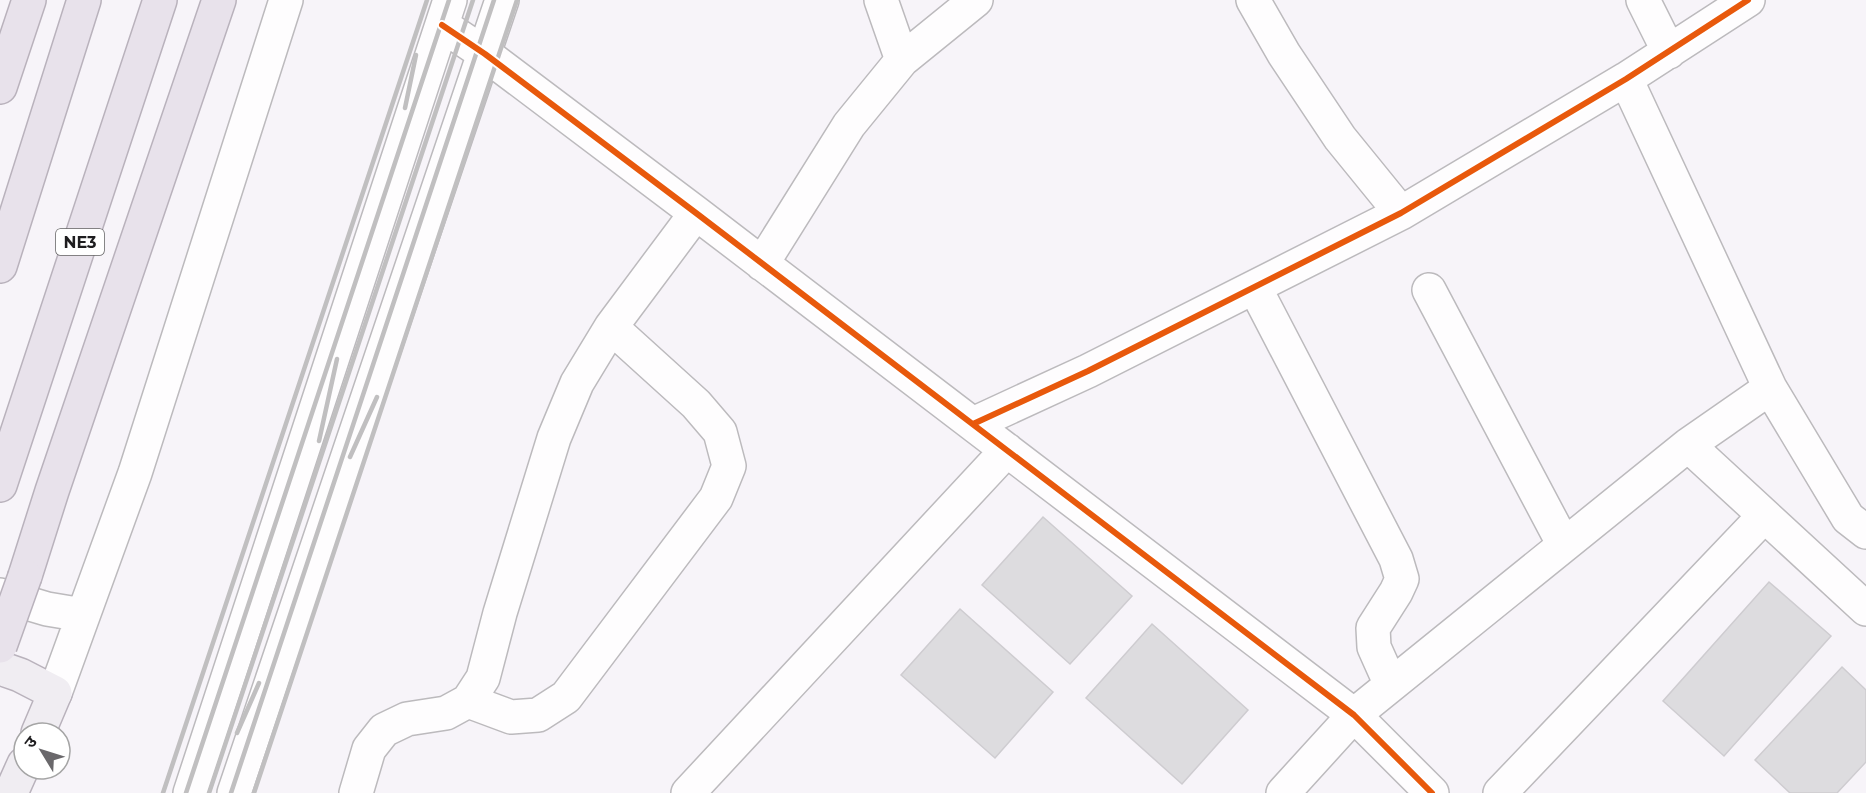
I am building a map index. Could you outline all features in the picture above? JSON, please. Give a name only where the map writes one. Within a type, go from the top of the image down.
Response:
[{"type":"highway","points":[[0,87],[29,0]]},
{"type":"highway","points":[[0,266],[84,0]]},
{"type":"highway","name":"NE3","points":[[0,484],[160,0]]},
{"type":"highway","points":[[0,646],[12,585],[52,490],[219,0]]},
{"type":"main road","points":[[0,668],[20,675],[55,693],[43,721]]},
{"type":"street","points":[[55,693],[135,472],[286,0]]},
{"type":"street","points":[[234,793],[502,0]]},
{"type":"street","points":[[881,0],[902,60]]},
{"type":"street","points":[[762,264],[849,125],[902,60],[976,0]]},
{"type":"street","points":[[1253,0],[1284,54],[1340,138],[1401,213]]},
{"type":"street","points":[[1643,0],[1670,52]]},
{"type":"street","points":[[973,424],[1089,371],[1401,213],[1670,52],[1748,0]]},
{"type":"street","points":[[190,793],[446,13],[485,54],[1354,715],[1432,793]]},
{"type":"street","points":[[1626,79],[1770,388],[1848,518],[1866,532]]},
{"type":"street","points":[[356,793],[369,749],[384,730],[407,719],[446,713],[468,701],[483,678],[500,613],[554,438],[577,383],[611,327],[696,213]]},
{"type":"street","points":[[1255,288],[1396,559],[1402,579],[1373,628],[1374,647],[1391,685]]},
{"type":"street","points":[[1430,290],[1564,545]]},
{"type":"street","points":[[468,701],[511,717],[538,715],[566,697],[716,498],[729,466],[720,432],[696,404],[611,327]]},
{"type":"street","points":[[1283,793],[1354,715],[1688,446],[1770,388]]},
{"type":"street","points":[[1688,446],[1866,609]]},
{"type":"street","points":[[688,793],[1007,450]]},
{"type":"street","points":[[1500,793],[1764,516]]},
{"type":"street","points":[[12,585],[47,609],[83,615]]},
{"type":"building","points":[[1043,517],[1132,596],[1070,664],[982,585]]},
{"type":"building","points":[[1769,582],[1831,636],[1724,756],[1663,701]]},
{"type":"building","points":[[960,609],[1053,692],[995,758],[901,675]]},
{"type":"building","points":[[1152,624],[1248,710],[1182,784],[1086,698]]},
{"type":"building","points":[[1842,667],[1866,690],[1866,762],[1837,793],[1790,793],[1755,760]]},
{"type":"railway","points":[[163,793],[427,0]]},
{"type":"railway","points":[[186,793],[449,0]]},
{"type":"railway","points":[[209,793],[473,0]]},
{"type":"railway","points":[[231,793],[494,0]]},
{"type":"railway","points":[[254,793],[517,0]]},
{"type":"railway","points":[[405,108],[416,55]]},
{"type":"railway","points":[[319,441],[337,359]]},
{"type":"railway","points":[[350,457],[377,397]]},
{"type":"railway","points":[[237,733],[259,683]]},
{"type":"cycle path","points":[[973,424],[1088,371],[1401,213],[1626,79],[1748,0]]},
{"type":"cycle path","points":[[442,25],[485,54],[696,213],[1354,715],[1432,793]]}]
